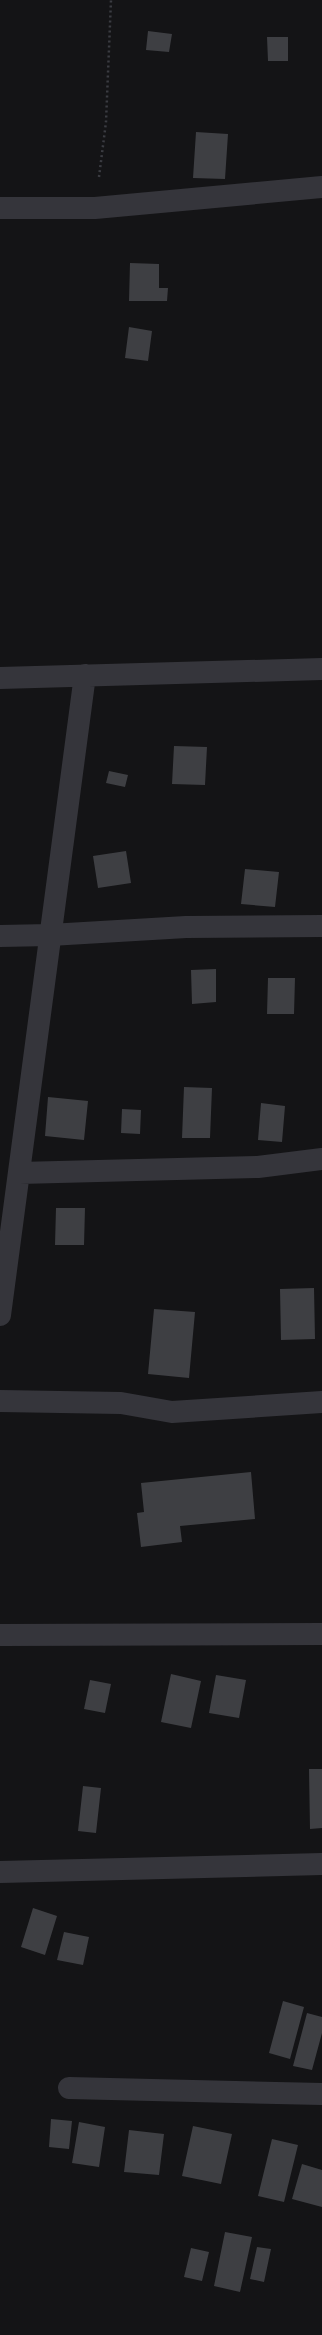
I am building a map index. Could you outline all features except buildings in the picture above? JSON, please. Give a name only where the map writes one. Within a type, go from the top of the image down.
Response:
[{"type":"street","points":[[0,208],[95,208],[322,187]]},
{"type":"street","points":[[0,678],[322,669]]},
{"type":"street","points":[[0,1315],[85,675]]},
{"type":"street","points":[[0,936],[50,936],[186,927],[322,926]]},
{"type":"street","points":[[19,1172],[258,1167],[322,1159]]},
{"type":"street","points":[[0,1401],[121,1403],[172,1412],[322,1402]]},
{"type":"street","points":[[0,1635],[322,1634]]},
{"type":"street","points":[[0,1872],[322,1864]]},
{"type":"street","points":[[69,2088],[322,2094]]},
{"type":"path","points":[[95,208],[106,122],[111,0]]}]
